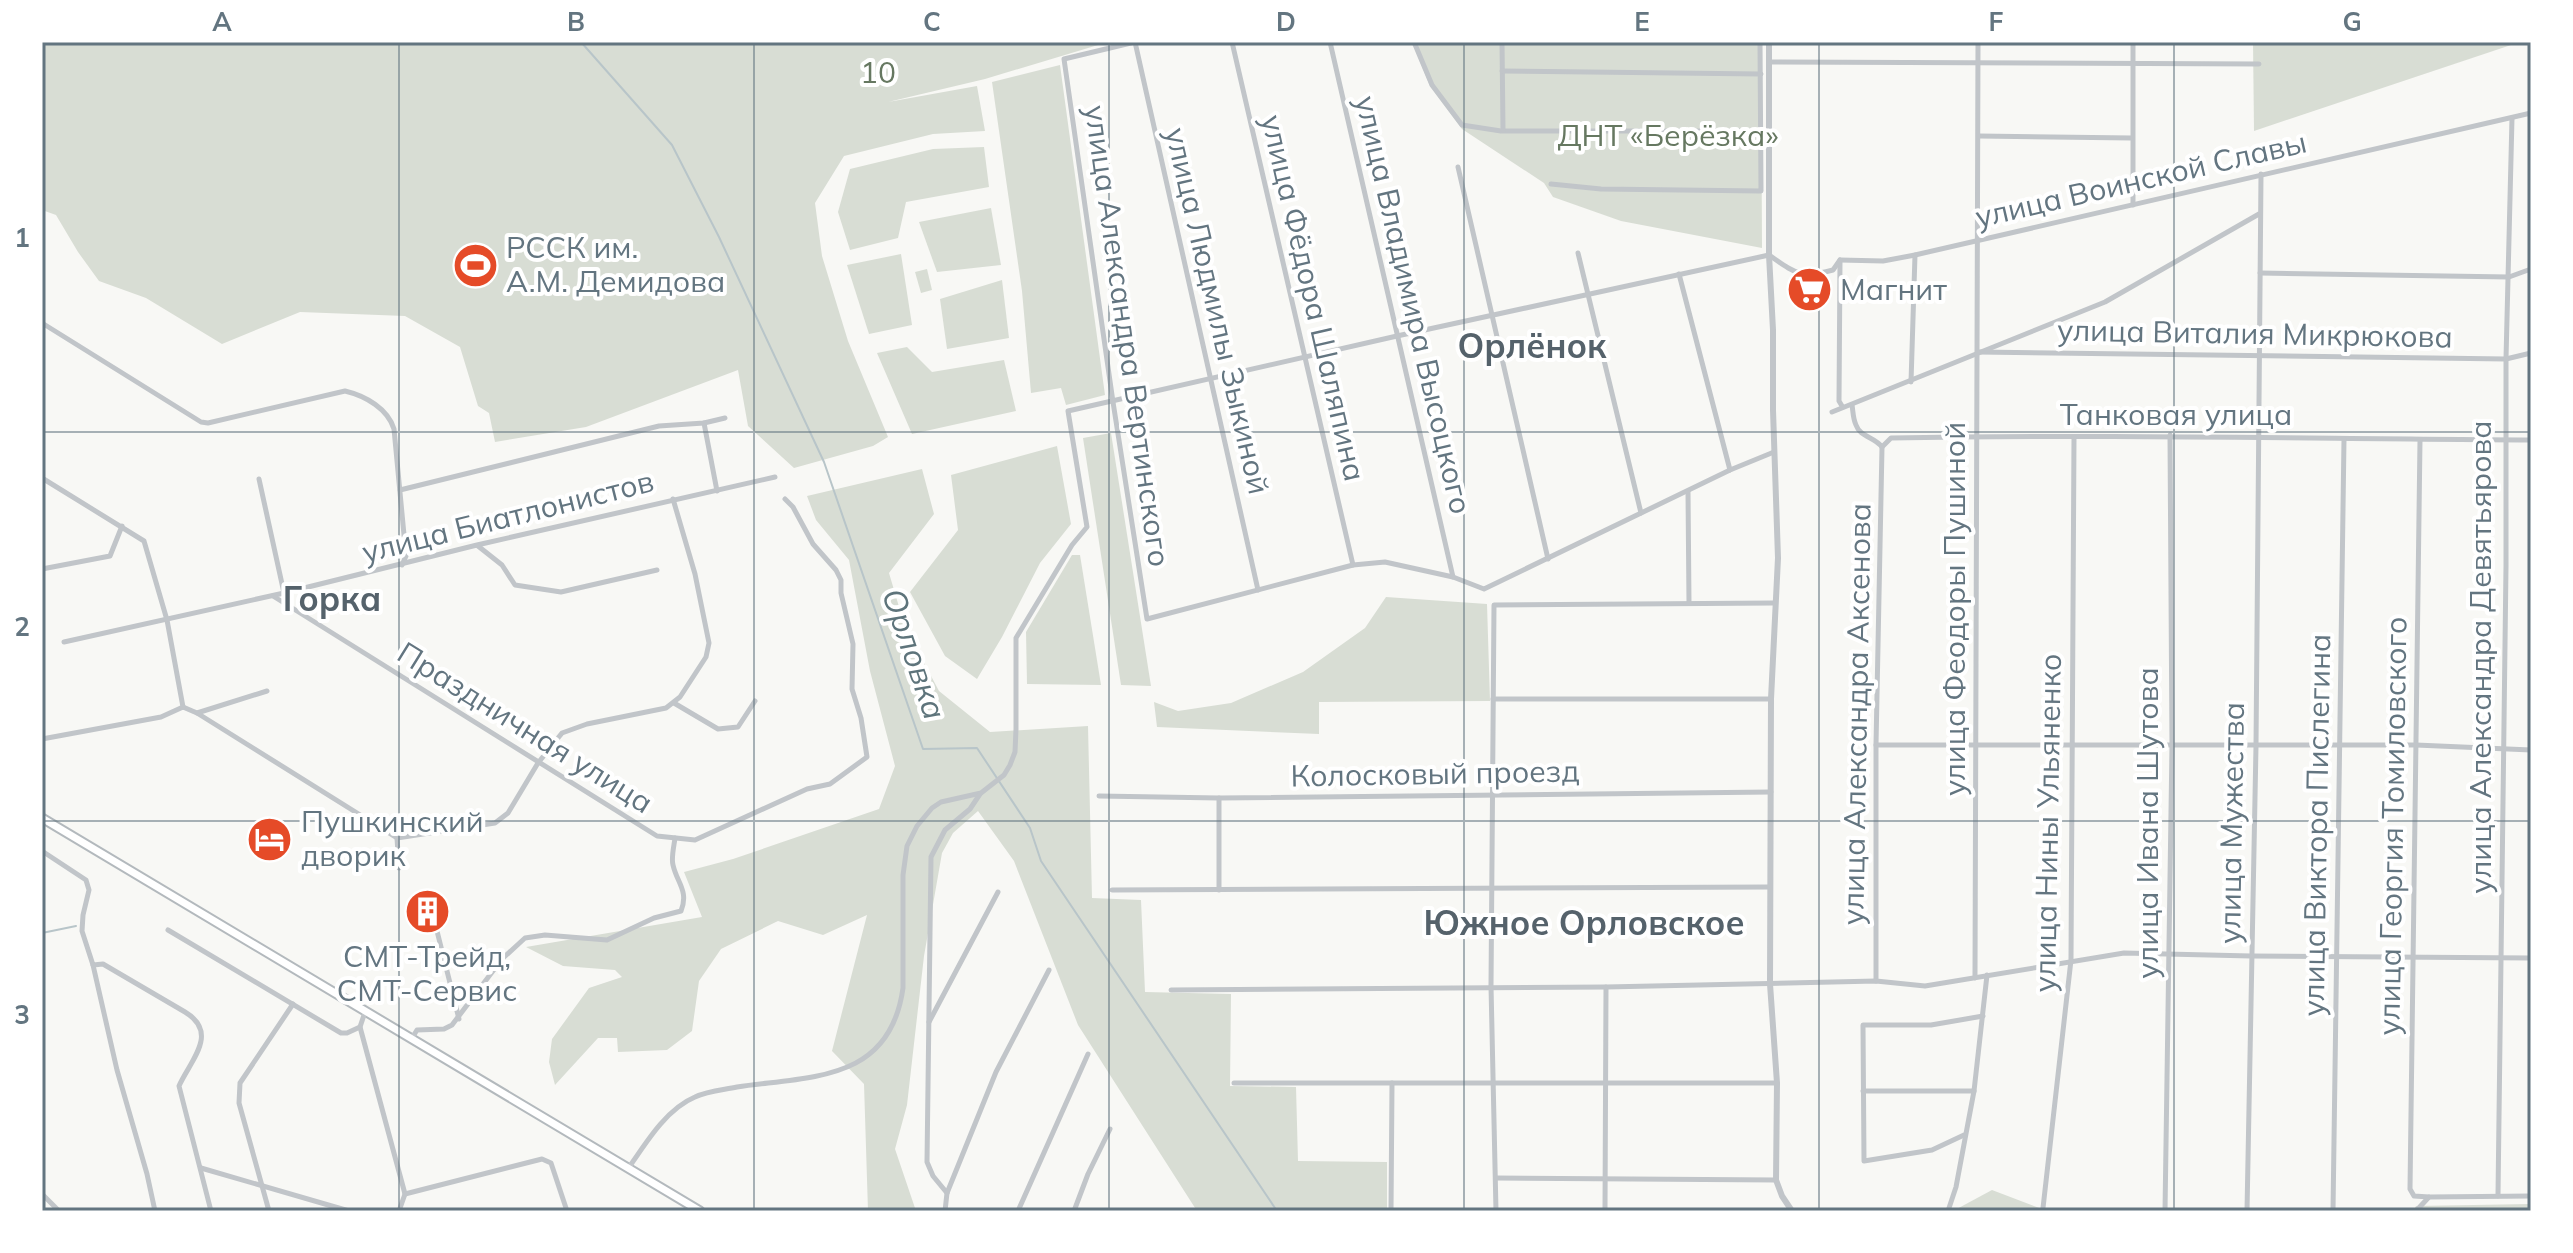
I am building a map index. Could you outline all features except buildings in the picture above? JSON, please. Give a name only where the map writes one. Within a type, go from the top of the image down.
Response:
[{"type":"main road","points":[[42,818],[700,1211]]},
{"type":"street","name":"улица Александра Вертинского","points":[[1135,42],[1064,59],[1147,619],[1258,590]]},
{"type":"street","name":"улица Людмилы Зыкиной","points":[[1135,42],[1258,590]]},
{"type":"street","name":"улица Фёдора Шаляпина","points":[[1232,42],[1353,565]]},
{"type":"street","name":"улица Владимира Высоцкого","points":[[1330,42],[1453,577]]},
{"type":"street","points":[[1414,42],[1432,85],[1462,125],[1503,130],[1760,131]]},
{"type":"street","points":[[1502,42],[1503,130]]},
{"type":"street","points":[[1551,184],[1601,189],[1761,191],[1760,42]]},
{"type":"street","points":[[1769,42],[1769,255],[1778,558],[1771,699],[1770,984],[1777,1083],[1776,1180],[1792,1211]]},
{"type":"street","name":"улица Феодоры Пушиной","points":[[1975,978],[1978,42]]},
{"type":"street","points":[[2133,42],[2133,205]]},
{"type":"street","points":[[1769,62],[2259,64]]},
{"type":"street","points":[[1502,71],[1761,74]]},
{"type":"street","name":"улица Воинской Славы","points":[[1769,255],[1792,273],[1806,276],[1833,270],[1840,260],[1883,261],[1915,255],[2531,113]]},
{"type":"street","name":"улица Александра Девятьярова","points":[[2498,1196],[2506,359],[2512,118]]},
{"type":"street","points":[[1979,136],[2132,138]]},
{"type":"street","points":[[1458,167],[1548,559]]},
{"type":"street","name":"улица Мужества","points":[[2247,1211],[2256,746],[2261,174]]},
{"type":"street","points":[[1832,412],[2105,302],[2260,213]]},
{"type":"street","points":[[1578,253],[1641,513]]},
{"type":"street","points":[[947,1193],[933,1176],[927,1162],[931,857],[945,830],[970,809],[981,793],[1004,775],[1015,752],[1016,638],[1072,545],[1087,527],[1068,411],[1769,255]]},
{"type":"street","points":[[1911,382],[1915,255]]},
{"type":"street","points":[[1840,260],[1839,401],[1842,406]]},
{"type":"street","points":[[2260,273],[2509,277],[2531,269]]},
{"type":"street","points":[[1679,274],[1730,470]]},
{"type":"street","points":[[42,323],[201,422],[208,423],[345,391],[361,397],[391,417],[406,556],[402,565]]},
{"type":"street","name":"улица Виталия Микрюкова","points":[[1978,352],[2506,359],[2531,353]]},
{"type":"street","points":[[1852,405],[1856,426],[1882,447]]},
{"type":"street","points":[[400,490],[659,426],[704,423],[725,418]]},
{"type":"street","points":[[704,423],[717,491]]},
{"type":"street","name":"улица Ивана Шутова","points":[[2165,1211],[2172,746],[2170,435]]},
{"type":"street","name":"Танковая улица","points":[[1882,447],[1891,438],[1978,436],[2531,440]]},
{"type":"street","name":"улица Нины Ульяненко","points":[[2043,1208],[2071,960],[2074,437]]},
{"type":"street","name":"улица Виктора Пислегина","points":[[2333,1211],[2344,439]]},
{"type":"street","name":"улица Георгия Томиловского","points":[[2420,440],[2410,1189],[2414,1196],[2429,1197]]},
{"type":"street","name":"улица Александра Аксенова","points":[[1876,981],[1876,745],[1882,447]]},
{"type":"street","points":[[1258,590],[1353,565],[1385,562],[1453,577],[1484,589],[1730,470],[1774,452]]},
{"type":"street","name":"улица Биатлонистов","points":[[64,642],[273,596],[477,545],[775,477]]},
{"type":"street","points":[[42,478],[144,541],[167,620],[183,707]]},
{"type":"street","points":[[259,479],[284,593]]},
{"type":"street","points":[[1688,491],[1689,603]]},
{"type":"street","points":[[42,739],[161,717],[183,707],[397,838],[495,823],[508,813],[538,763],[562,733],[587,724],[666,708],[674,703],[709,650],[695,574],[673,499]]},
{"type":"street","points":[[411,1039],[417,1030],[444,1029],[459,1019],[502,959],[525,938],[545,935],[607,940],[654,918],[681,911],[685,891],[672,863],[675,838],[695,840],[790,796],[830,784],[867,757],[861,718],[852,689],[853,644],[841,580],[813,544],[793,507],[785,499]]},
{"type":"street","points":[[42,569],[110,556],[122,526]]},
{"type":"street","points":[[477,545],[502,565],[515,585],[554,592],[657,570]]},
{"type":"street","name":"Праздничная улица","points":[[273,596],[657,836],[675,838]]},
{"type":"street","points":[[1496,1211],[1491,986],[1494,605],[1774,603]]},
{"type":"street","points":[[197,713],[267,691]]},
{"type":"street","points":[[1493,699],[1771,699]]},
{"type":"street","points":[[674,703],[718,729],[738,727],[755,701]]},
{"type":"street","points":[[1876,745],[2416,745],[2531,750]]},
{"type":"street","name":"Колосковый проезд","points":[[1099,796],[1219,798],[1771,792]]},
{"type":"street","points":[[628,1169],[664,1122],[694,1097],[718,1090],[845,1069],[866,1058],[881,1045],[896,1017],[903,988],[903,875],[907,846],[917,826],[932,808],[941,802],[981,793]]},
{"type":"street","points":[[1219,798],[1219,890]]},
{"type":"street","points":[[397,838],[399,868]]},
{"type":"street","points":[[42,851],[86,880],[89,890],[82,931],[155,1211]]},
{"type":"street","points":[[1112,890],[1492,891],[1769,887]]},
{"type":"street","points":[[929,1023],[998,892]]},
{"type":"street","points":[[419,914],[437,931],[459,1019]]},
{"type":"street","points":[[168,930],[341,1033],[360,1027]]},
{"type":"street","points":[[1171,990],[1606,987],[1876,981],[1925,986],[2124,953],[2531,958]]},
{"type":"street","points":[[93,965],[103,964],[193,1016],[200,1028],[203,1043],[179,1086],[211,1211]]},
{"type":"street","points":[[945,1211],[947,1193],[996,1072],[1049,970]]},
{"type":"street","points":[[1948,1211],[1956,1187],[1974,1091],[1987,975]]},
{"type":"street","points":[[1605,1211],[1606,987]]},
{"type":"street","points":[[269,1211],[239,1103],[239,1089],[293,1004]]},
{"type":"street","points":[[365,1012],[360,1027],[405,1194],[399,1211]]},
{"type":"street","points":[[1964,1135],[1932,1150],[1864,1161],[1863,1025],[1931,1025],[1983,1016]]},
{"type":"street","points":[[1018,1211],[1088,1054]]},
{"type":"street","points":[[1234,1083],[1777,1083]]},
{"type":"street","points":[[1391,1211],[1392,1083]]},
{"type":"street","points":[[1863,1091],[1974,1091]]},
{"type":"street","points":[[1074,1211],[1110,1129]]},
{"type":"street","points":[[405,1194],[536,1159],[551,1163],[567,1211]]},
{"type":"street","points":[[201,1168],[349,1211]]},
{"type":"street","points":[[1496,1178],[1776,1180]]},
{"type":"street","points":[[42,1194],[59,1211]]},
{"type":"street","points":[[2416,1211],[2429,1197],[2531,1196]]},
{"type":"street","points":[[612,1211],[623,1211]]},
{"type":"green space","name":"РССК им. А.М. Демидова","points":[[42,42],[1108,42],[985,79],[888,102],[977,86],[985,131],[933,134],[844,156],[815,203],[822,256],[848,341],[888,437],[873,446],[794,468],[748,426],[738,370],[586,427],[495,442],[489,413],[478,406],[460,347],[405,316],[300,312],[222,344],[146,298],[99,281],[56,215],[42,210]]},
{"type":"green space","name":"ДНТ «Берёзка»","points":[[1412,42],[1761,42],[1762,248],[1621,221],[1553,197],[1544,183],[1462,129],[1430,86]]},
{"type":"green space","points":[[2253,42],[2520,42],[2254,131]]},
{"type":"green space","points":[[1060,65],[1105,395],[1066,405],[1061,388],[1031,393],[1022,291],[992,82]]},
{"type":"green space","points":[[984,147],[989,187],[906,202],[898,238],[850,250],[838,212],[850,169],[933,149]]},
{"type":"green space","points":[[991,208],[1001,265],[937,272],[919,222]]},
{"type":"green space","points":[[901,254],[912,325],[869,334],[847,265]]},
{"type":"green space","points":[[927,269],[932,290],[921,293],[915,272]]},
{"type":"green space","points":[[1002,280],[1009,338],[947,349],[940,299]]},
{"type":"green space","points":[[907,347],[932,372],[1004,360],[1016,411],[912,434],[877,353]]},
{"type":"green space","points":[[1111,433],[1151,686],[1121,685],[1083,438]]},
{"type":"green space","points":[[1057,446],[1071,524],[1040,563],[977,679],[945,656],[910,592],[958,530],[951,475]]},
{"type":"green space","points":[[922,469],[934,514],[889,573],[905,627],[939,691],[990,732],[1088,726],[1092,898],[1141,900],[1145,992],[1231,994],[1230,1086],[1296,1087],[1298,1161],[1387,1162],[1387,1211],[1197,1211],[1078,1025],[1014,861],[978,811],[953,833],[942,853],[924,956],[907,1105],[895,1149],[916,1211],[868,1211],[864,1084],[832,1051],[867,915],[823,935],[778,921],[721,949],[699,981],[692,1031],[667,1050],[618,1052],[617,1038],[598,1038],[555,1085],[549,1062],[552,1039],[589,988],[622,977],[615,970],[563,966],[526,947],[702,917],[684,872],[733,859],[879,809],[895,766],[870,671],[849,560],[816,520],[807,496]]},
{"type":"green space","points":[[1072,555],[1080,555],[1101,685],[1027,684],[1026,632]]},
{"type":"green space","points":[[1386,597],[1487,604],[1490,701],[1319,702],[1319,734],[1157,727],[1154,702],[1178,711],[1231,703],[1303,672],[1365,628]]},
{"type":"green space","points":[[1992,1190],[2047,1211],[1953,1211]]},
{"type":"green space","points":[[2531,1204],[2531,1211],[2413,1211],[2416,1206]]},
{"type":"waterway","name":"Орловка","points":[[581,42],[672,145],[719,237],[824,462],[923,749],[977,748],[1030,828],[1041,861],[1277,1211]]},
{"type":"waterway","points":[[42,933],[76,926]]},
{"type":"place","name":"РССК им. А.М. Демидова","points":[[475,265]]},
{"type":"place","name":"Магнит","points":[[1809,290]]},
{"type":"place","name":"Пушкинский дворик","points":[[270,839]]},
{"type":"place","name":"СМТ-Трейд, СМТ-Сервис","points":[[427,911]]},
{"type":"district","name":"Орлёнок","points":[[1532,346]]},
{"type":"district","name":"Горка","points":[[332,599]]},
{"type":"district","name":"Южное Орловское","points":[[1584,923]]},
{"type":"park label","name":"10","points":[[878,73]]}]
